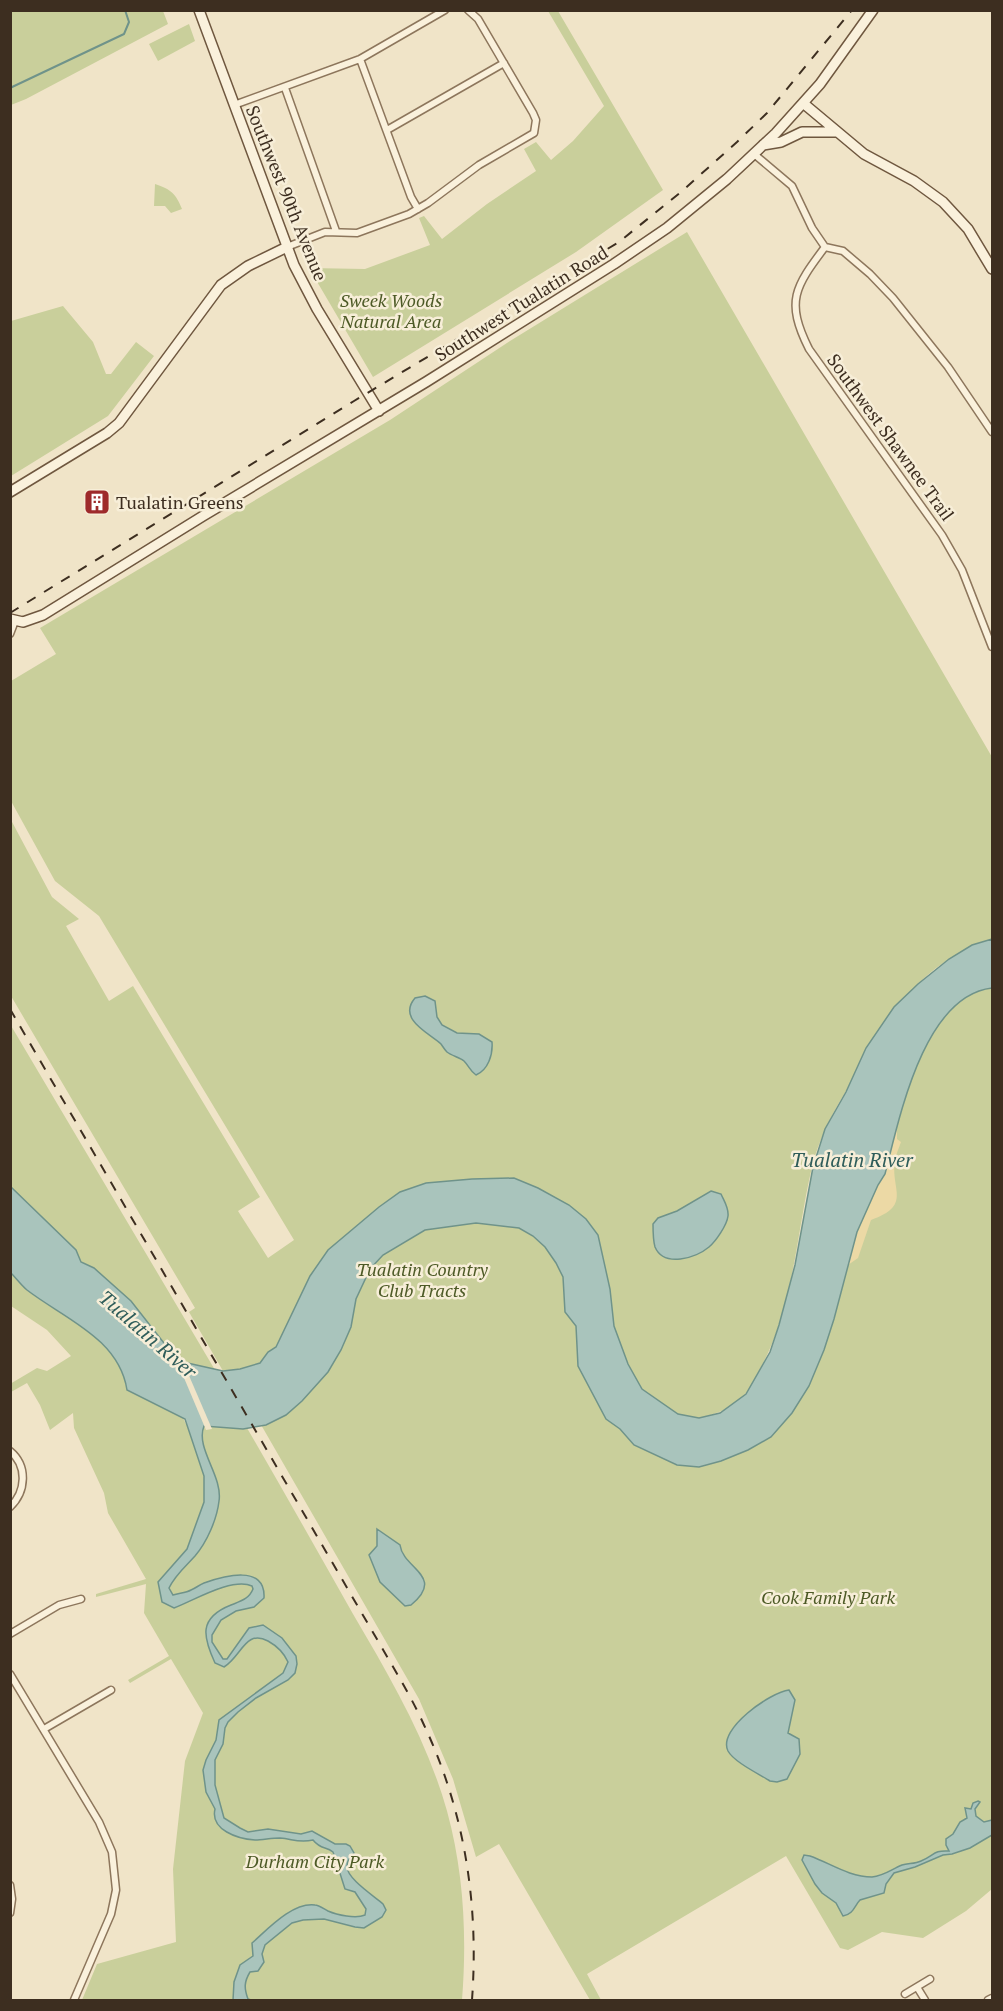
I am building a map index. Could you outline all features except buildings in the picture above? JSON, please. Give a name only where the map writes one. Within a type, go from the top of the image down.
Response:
[{"type":"main road","name":"Southwest 90th Avenue","points":[[199,10],[287,247],[317,309],[379,411]]},
{"type":"main road","name":"Southwest Tualatin Road","points":[[13,620],[29,621],[43,615],[379,411],[641,246],[704,199],[764,145],[803,103],[873,10]]},
{"type":"main road","points":[[803,103],[864,154],[914,181],[943,202],[968,229],[993,269]]},
{"type":"main road","points":[[764,145],[781,142],[802,132],[836,132]]},
{"type":"main road","points":[[10,492],[107,433],[119,423],[221,285],[248,266],[287,247]]},
{"type":"street","points":[[234,105],[360,59],[445,10]]},
{"type":"street","points":[[287,247],[325,232],[366,231],[418,210],[479,165],[534,133],[537,126],[536,120],[478,19],[468,10]]},
{"type":"street","points":[[360,59],[411,197],[418,210]]},
{"type":"street","points":[[387,130],[504,63]]},
{"type":"street","points":[[285,88],[336,231]]},
{"type":"street","points":[[754,154],[792,186],[812,228],[825,247],[843,251],[893,298],[948,367],[993,432]]},
{"type":"street","name":"Southwest Shawnee Trail","points":[[825,247],[803,276],[796,295],[797,320],[803,336],[809,349],[942,535],[962,570],[993,647]]},
{"type":"street","points":[[10,634],[13,620]]},
{"type":"street","points":[[10,1451],[20,1462],[23,1484],[20,1495],[10,1508]]},
{"type":"street","points":[[10,1634],[59,1605],[81,1599]]},
{"type":"street","points":[[10,1674],[99,1822],[112,1852],[116,1890],[111,1914],[74,2001]]},
{"type":"street","points":[[44,1730],[111,1690]]},
{"type":"street","points":[[10,1885],[12,1899],[10,1913]]},
{"type":"street","points":[[905,1994],[930,1979]]},
{"type":"street","points":[[917,1987],[925,2001]]},
{"type":"street","points":[[988,2001],[993,1998]]},
{"type":"green space","points":[[11,10],[163,11],[168,24],[11,105]]},
{"type":"green space","name":"Sweek Woods Natural Area","points":[[548,11],[558,11],[663,190],[576,252],[373,377],[309,268],[365,269],[430,245],[419,218],[424,216],[442,239],[487,204],[536,171],[524,149],[536,142],[551,160],[573,141],[604,106]]},
{"type":"green space","points":[[189,24],[195,41],[158,61],[149,44]]},
{"type":"green space","points":[[155,184],[172,193],[178,199],[182,209],[171,213],[165,206],[154,206]]},
{"type":"green space","points":[[687,232],[992,757],[992,939],[953,956],[919,983],[844,1094],[825,1130],[812,1167],[793,1270],[780,1321],[771,1345],[752,1385],[742,1398],[725,1410],[699,1418],[677,1465],[699,1467],[721,1461],[771,1437],[834,1319],[857,1232],[885,1174],[898,1123],[918,1064],[932,1036],[948,1013],[968,996],[992,988],[992,1889],[966,1911],[923,1938],[882,1932],[848,1950],[840,1948],[786,1856],[587,1974],[601,2000],[590,2000],[499,1844],[476,1857],[453,1779],[419,1699],[260,1423],[351,1327],[356,1299],[370,1269],[383,1255],[400,1243],[425,1230],[476,1223],[519,1228],[533,1236],[545,1247],[535,1229],[476,1220],[424,1228],[313,1272],[276,1347],[258,1364],[223,1371],[189,1312],[195,1308],[11,996],[11,820],[52,897],[79,919],[66,926],[109,1001],[133,986],[260,1197],[238,1211],[268,1258],[294,1240],[99,916],[55,881],[11,801],[11,681],[56,654],[40,628],[390,420],[510,341]]},
{"type":"green space","points":[[63,306],[93,342],[106,374],[111,374],[136,342],[154,356],[108,416],[11,476],[11,321]]},
{"type":"green space","points":[[10,1024],[215,1370],[183,1362],[171,1352],[131,1301],[94,1268],[81,1262],[76,1250],[11,1187]]},
{"type":"green space","name":"Durham City Park","points":[[11,1273],[27,1290],[88,1331],[101,1343],[113,1356],[122,1371],[127,1389],[182,1416],[186,1424],[247,1428],[394,1685],[439,1785],[453,1834],[461,1881],[464,1929],[462,2000],[82,2000],[97,1964],[176,1942],[173,1869],[185,1761],[203,1713],[171,1659],[130,1683],[128,1680],[169,1656],[144,1613],[146,1584],[96,1597],[96,1594],[146,1579],[108,1513],[104,1493],[74,1428],[73,1413],[50,1430],[40,1405],[27,1383],[11,1392],[10,1384],[37,1368],[47,1371],[71,1356],[47,1330],[11,1306]]},
{"type":"sand","points":[[897,1128],[897,1139],[901,1142],[894,1171],[896,1202],[892,1209],[871,1220],[858,1258],[848,1265],[857,1232],[885,1174]]},
{"type":"water","name":"Tualatin River","points":[[992,939],[992,988],[968,996],[948,1013],[932,1036],[918,1064],[898,1123],[885,1174],[857,1232],[824,1350],[809,1386],[792,1413],[771,1437],[748,1450],[699,1467],[677,1465],[634,1445],[620,1429],[606,1419],[578,1366],[576,1326],[565,1312],[563,1277],[545,1247],[533,1236],[519,1228],[476,1223],[425,1230],[383,1255],[370,1269],[356,1299],[351,1327],[328,1372],[286,1415],[266,1425],[243,1429],[204,1426],[203,1443],[217,1482],[218,1508],[204,1544],[177,1575],[169,1588],[173,1595],[189,1591],[212,1580],[232,1576],[251,1576],[258,1580],[263,1587],[264,1598],[254,1607],[236,1611],[221,1620],[212,1635],[212,1642],[223,1659],[227,1659],[249,1628],[263,1625],[282,1638],[296,1656],[297,1664],[295,1673],[288,1680],[256,1698],[238,1712],[225,1728],[223,1744],[215,1760],[215,1785],[224,1818],[248,1832],[268,1829],[301,1834],[312,1831],[335,1844],[350,1846],[354,1853],[348,1862],[348,1871],[367,1892],[383,1904],[386,1910],[382,1917],[364,1928],[324,1919],[292,1923],[265,1945],[262,1954],[264,1962],[258,1971],[250,1972],[245,1988],[248,1999],[251,2000],[233,2000],[234,1982],[240,1965],[253,1956],[252,1943],[280,1918],[306,1905],[317,1905],[352,1917],[365,1915],[366,1909],[355,1892],[345,1889],[333,1852],[313,1840],[248,1839],[227,1832],[217,1823],[215,1809],[206,1792],[203,1770],[216,1740],[219,1720],[283,1673],[288,1662],[277,1647],[268,1641],[254,1638],[244,1645],[224,1667],[215,1663],[206,1637],[208,1622],[220,1610],[247,1597],[253,1589],[252,1586],[244,1584],[224,1587],[174,1608],[162,1602],[158,1582],[187,1549],[204,1502],[204,1476],[185,1419],[127,1390],[122,1372],[113,1356],[101,1343],[88,1331],[27,1290],[11,1273],[11,1187],[76,1250],[81,1262],[94,1268],[131,1301],[171,1352],[183,1362],[223,1371],[260,1363],[268,1352],[276,1347],[310,1276],[328,1250],[400,1192],[426,1183],[514,1178],[569,1205],[586,1219],[598,1235],[610,1289],[614,1326],[628,1364],[642,1389],[678,1414],[699,1418],[720,1413],[746,1394],[770,1352],[795,1265],[813,1167],[825,1129],[846,1092],[866,1048],[894,1007],[918,984],[949,959],[972,945]]},
{"type":"water","points":[[425,996],[435,1001],[437,1017],[442,1025],[457,1033],[479,1034],[492,1042],[492,1052],[484,1070],[476,1075],[464,1061],[447,1052],[412,1019],[410,1006],[415,998]]},
{"type":"water","points":[[711,1191],[721,1194],[728,1213],[726,1224],[715,1241],[696,1255],[680,1259],[665,1257],[659,1253],[653,1236],[653,1224],[658,1218],[677,1211]]},
{"type":"water","points":[[377,1529],[400,1545],[403,1553],[424,1580],[421,1595],[411,1605],[405,1606],[380,1582],[369,1555],[377,1546]]},
{"type":"water","points":[[789,1690],[795,1700],[788,1733],[799,1739],[800,1754],[787,1779],[777,1782],[770,1781],[747,1768],[731,1755],[727,1742],[730,1732],[748,1713],[770,1697]]},
{"type":"water","points":[[980,1802],[975,1809],[976,1816],[984,1822],[992,1820],[992,1835],[970,1848],[894,1873],[886,1884],[884,1893],[860,1900],[852,1912],[847,1915],[843,1916],[836,1903],[822,1893],[802,1860],[804,1855],[810,1856],[855,1875],[872,1877],[902,1865],[919,1862],[937,1852],[949,1851],[946,1839],[953,1834],[960,1822],[967,1818],[965,1808],[971,1809],[973,1803]]},
{"type":"pier","points":[[171,1347],[181,1357],[212,1429],[206,1430]]},
{"type":"waterway","points":[[10,88],[124,34],[129,22],[125,10]]},
{"type":"railway","points":[[10,613],[354,401],[619,242],[681,192],[767,113],[852,10]]},
{"type":"railway","points":[[10,1009],[396,1672],[424,1725],[450,1791],[466,1860],[473,1929],[472,2000]]},
{"type":"place","name":"Tualatin Greens","points":[[97,502]]},
{"type":"park label","name":"Tualatin Country Club Tracts","points":[[422,1279]]},
{"type":"park label","name":"Cook Family Park","points":[[828,1597]]}]
